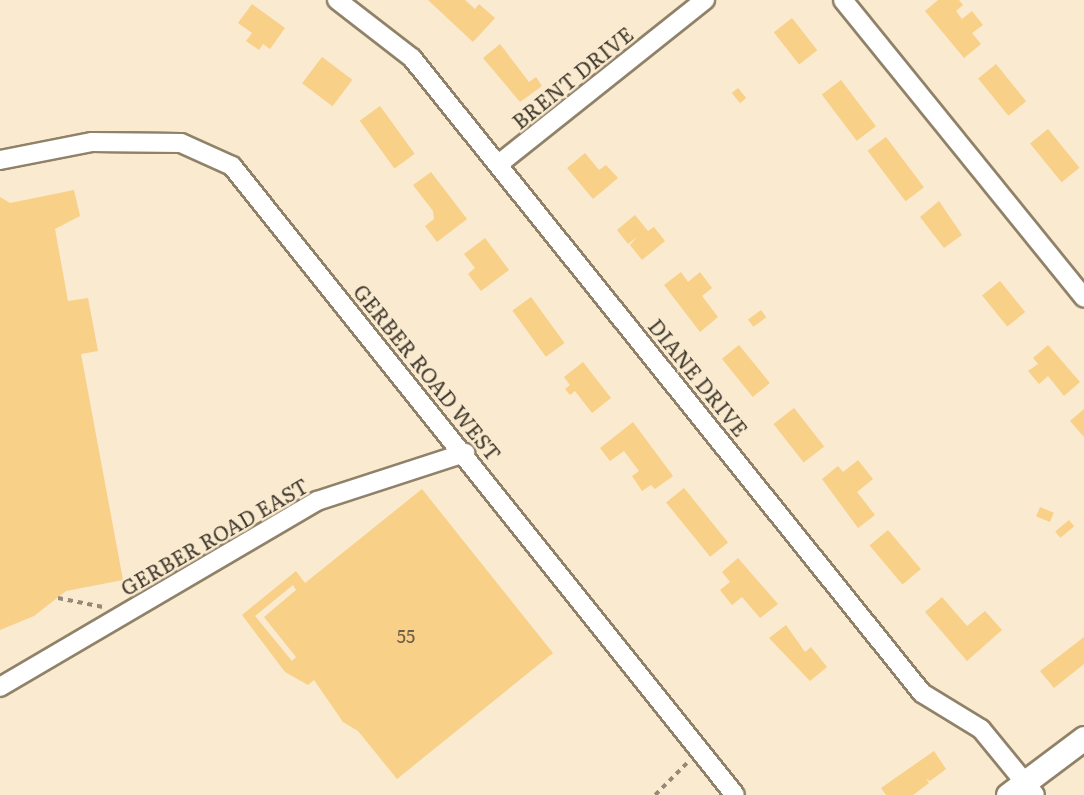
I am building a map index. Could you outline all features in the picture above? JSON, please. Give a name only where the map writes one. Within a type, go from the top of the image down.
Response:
[{"type":"street","name":"DIANE DRIVE","points":[[337,0],[412,58],[500,163],[922,693],[981,729],[1022,791]]},
{"type":"street","name":"BRENT DRIVE","points":[[500,163],[705,0]]},
{"type":"street","points":[[843,0],[1084,298]]},
{"type":"street","name":"GERBER ROAD WEST","points":[[0,160],[92,142],[181,143],[232,166],[465,453],[735,795]]},
{"type":"street","name":"GERBER ROAD EAST","points":[[0,687],[317,501],[465,453]]},
{"type":"street","points":[[1022,791],[1084,738]]},
{"type":"path","points":[[58,598],[125,613]]},
{"type":"path","points":[[656,795],[699,750]]},
{"type":"building","points":[[428,0],[465,0],[475,9],[479,4],[495,18],[473,42]]},
{"type":"building","points":[[938,0],[959,0],[963,5],[956,11],[962,19],[972,11],[983,25],[972,33],[981,44],[964,58],[925,11]]},
{"type":"building","points":[[252,4],[285,28],[270,49],[263,44],[259,50],[246,41],[252,33],[238,23]]},
{"type":"building","points":[[792,18],[817,50],[799,64],[774,32]]},
{"type":"building","points":[[500,44],[529,82],[536,77],[542,86],[520,102],[483,58]]},
{"type":"building","points":[[322,57],[352,80],[332,106],[302,83]]},
{"type":"building","points":[[996,64],[1026,101],[1008,116],[978,78]]},
{"type":"building","points":[[841,80],[876,126],[857,141],[822,94]]},
{"type":"building","points":[[738,88],[746,98],[740,103],[732,93]]},
{"type":"building","points":[[380,106],[415,154],[394,168],[360,121]]},
{"type":"building","points":[[1048,129],[1079,168],[1062,182],[1030,143]]},
{"type":"building","points":[[886,137],[924,187],[906,201],[868,151]]},
{"type":"building","points":[[585,153],[599,170],[606,165],[618,178],[593,199],[567,168]]},
{"type":"building","points":[[431,172],[467,219],[437,242],[425,226],[434,219],[433,211],[413,185]]},
{"type":"building","points":[[74,190],[80,216],[55,229],[68,301],[88,298],[98,351],[81,354],[123,580],[66,591],[34,616],[0,630],[0,197],[10,203]]},
{"type":"building","points":[[939,201],[962,235],[944,248],[920,217]]},
{"type":"building","points":[[635,215],[648,231],[654,227],[665,241],[642,260],[630,245],[637,237],[628,244],[617,230]]},
{"type":"building","points":[[485,238],[509,270],[481,291],[468,274],[475,268],[464,254]]},
{"type":"building","points":[[681,272],[688,282],[700,272],[712,288],[702,296],[718,317],[700,332],[664,285]]},
{"type":"building","points":[[1000,281],[1025,312],[1007,327],[982,295]]},
{"type":"building","points":[[531,297],[565,343],[546,357],[512,311]]},
{"type":"building","points":[[761,310],[766,317],[753,327],[748,319]]},
{"type":"building","points":[[739,345],[770,383],[753,397],[722,359]]},
{"type":"building","points":[[1048,345],[1080,382],[1064,396],[1048,376],[1039,384],[1028,371],[1038,364],[1033,358]]},
{"type":"building","points":[[583,362],[611,398],[592,413],[575,391],[570,395],[565,389],[570,385],[564,377]]},
{"type":"building","points":[[794,408],[824,447],[804,463],[774,424]]},
{"type":"building","points":[[1084,409],[1084,437],[1070,421]]},
{"type":"building","points":[[633,422],[673,476],[655,489],[651,485],[642,491],[632,476],[639,471],[624,451],[610,461],[600,448]]},
{"type":"building","points":[[858,460],[873,479],[857,492],[875,515],[858,528],[822,479],[838,466],[843,472]]},
{"type":"building","points":[[684,488],[728,542],[710,557],[666,502]]},
{"type":"building","points":[[422,489],[553,653],[397,779],[358,731],[343,722],[314,680],[308,685],[285,672],[242,615],[296,571],[305,583]],"holes":[[[293,585],[296,590],[264,617],[296,657],[292,661],[255,616]]]},
{"type":"building","points":[[1040,507],[1054,513],[1050,522],[1036,516]]},
{"type":"building","points":[[1069,520],[1074,526],[1060,538],[1055,532]]},
{"type":"building","points":[[888,530],[921,569],[902,584],[870,545]]},
{"type":"building","points":[[738,558],[778,604],[760,618],[742,597],[732,605],[720,590],[730,582],[722,572]]},
{"type":"building","points":[[942,597],[967,626],[985,611],[1002,630],[967,661],[925,612]]},
{"type":"building","points":[[786,625],[805,652],[811,647],[827,667],[810,681],[769,638]]},
{"type":"building","points":[[1084,637],[1084,664],[1054,688],[1040,671]]},
{"type":"building","points":[[934,751],[946,769],[930,781],[926,779],[929,783],[913,795],[886,795],[881,788]]}]
